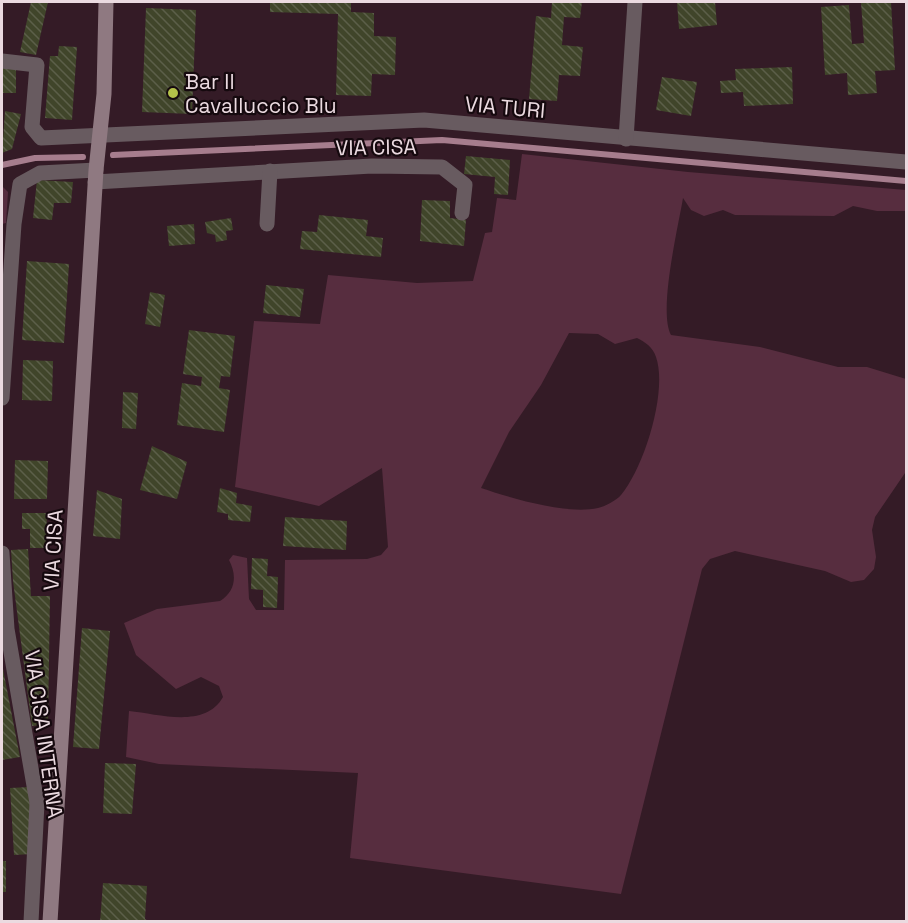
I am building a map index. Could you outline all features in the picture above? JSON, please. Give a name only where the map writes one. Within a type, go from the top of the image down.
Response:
[{"type":"street","name":"VIA CISA","points":[[50,921],[98,135],[104,94],[106,2]]},
{"type":"street","points":[[626,139],[635,2]]},
{"type":"street","name":"VIA TURI","points":[[2,61],[37,65],[32,127],[41,138],[424,120],[906,162]]},
{"type":"street","name":"VIA CISA","points":[[96,176],[372,166],[442,168],[465,185],[462,213]]},
{"type":"street","points":[[267,224],[270,171]]},
{"type":"street","points":[[2,398],[14,224],[20,184],[40,173],[96,176]]},
{"type":"street","name":"VIA CISA INTERNA","points":[[2,553],[7,629],[37,803],[31,921]]},
{"type":"shaded area","points":[[522,154],[688,172],[906,190],[906,211],[877,211],[853,206],[834,216],[735,215],[723,210],[704,216],[691,210],[683,198],[668,289],[667,308],[671,335],[760,347],[838,367],[867,367],[906,379],[905,473],[875,517],[872,530],[876,557],[874,569],[864,580],[851,582],[825,571],[735,551],[710,559],[702,569],[621,894],[350,858],[358,773],[159,764],[126,757],[129,711],[167,716],[193,716],[215,707],[223,697],[219,686],[201,677],[176,689],[136,655],[124,623],[157,609],[220,601],[232,588],[234,582],[229,560],[233,555],[247,558],[249,599],[256,610],[284,610],[285,560],[367,559],[381,555],[388,547],[382,468],[319,506],[235,487],[254,321],[320,324],[328,275],[417,283],[473,281],[485,233],[492,232],[497,198],[516,200]],"holes":[[[569,333],[598,334],[615,344],[637,338],[643,341],[655,353],[659,372],[659,389],[652,429],[638,467],[621,495],[601,507],[585,510],[539,504],[481,488],[509,432],[541,385]]]},
{"type":"shaded area","points":[[3,187],[8,192],[6,223],[2,224]]},
{"type":"building","points":[[31,2],[48,2],[36,55],[20,52]]},
{"type":"building","points":[[270,2],[351,2],[351,12],[374,13],[374,36],[396,37],[395,75],[372,74],[371,96],[336,95],[338,14],[270,12]]},
{"type":"building","points":[[552,2],[582,2],[580,18],[564,17],[562,45],[583,47],[580,76],[559,75],[557,101],[529,99],[536,16],[551,18]]},
{"type":"building","points":[[677,2],[715,2],[717,25],[679,29]]},
{"type":"building","points":[[891,2],[895,70],[875,71],[877,93],[848,95],[847,73],[825,75],[821,7],[849,5],[852,44],[864,43],[861,3]]},
{"type":"building","points":[[146,8],[196,10],[192,114],[142,112]]},
{"type":"building","points":[[59,46],[77,47],[72,120],[45,118],[50,56],[58,56]]},
{"type":"building","points":[[792,67],[793,104],[744,106],[743,92],[721,93],[720,81],[736,80],[735,69]]},
{"type":"building","points":[[2,68],[16,68],[16,93],[2,93]]},
{"type":"building","points":[[662,77],[697,82],[691,116],[656,110]]},
{"type":"building","points":[[5,111],[21,114],[12,149],[2,153]]},
{"type":"building","points":[[466,156],[510,160],[508,195],[494,194],[495,177],[464,174]]},
{"type":"building","points":[[37,180],[73,182],[71,203],[54,203],[52,220],[33,218]]},
{"type":"building","points":[[422,200],[450,201],[450,218],[466,220],[464,246],[420,241]]},
{"type":"building","points":[[319,215],[368,220],[366,236],[383,238],[381,257],[300,249],[302,231],[317,232]]},
{"type":"building","points":[[231,218],[233,230],[226,231],[227,240],[216,242],[215,235],[207,233],[205,222]]},
{"type":"building","points":[[194,224],[195,244],[169,246],[167,226]]},
{"type":"building","points":[[27,261],[69,264],[64,343],[22,340]]},
{"type":"building","points":[[266,285],[304,289],[300,317],[263,313]]},
{"type":"building","points":[[150,292],[165,295],[160,327],[145,324]]},
{"type":"building","points":[[189,330],[235,336],[230,377],[221,376],[219,388],[230,390],[224,432],[177,425],[182,383],[201,386],[202,377],[183,374]]},
{"type":"building","points":[[23,360],[53,361],[52,401],[22,400]]},
{"type":"building","points":[[123,392],[138,393],[136,429],[122,428]]},
{"type":"building","points":[[152,446],[187,462],[177,499],[140,490]]},
{"type":"building","points":[[15,460],[48,461],[47,499],[14,499]]},
{"type":"building","points":[[220,488],[237,493],[236,503],[252,506],[250,522],[228,520],[228,514],[217,512]]},
{"type":"building","points":[[97,490],[122,499],[120,539],[93,536]]},
{"type":"building","points":[[22,513],[47,513],[46,548],[30,548],[30,529],[22,529]]},
{"type":"building","points":[[285,517],[347,521],[346,550],[283,546]]},
{"type":"building","points":[[28,549],[31,596],[50,596],[48,724],[32,726],[11,550]]},
{"type":"building","points":[[252,558],[268,559],[267,576],[278,577],[277,608],[263,607],[263,590],[251,589]]},
{"type":"building","points":[[82,628],[110,631],[99,749],[73,747]]},
{"type":"building","points":[[2,664],[20,757],[2,760]]},
{"type":"building","points":[[105,763],[136,764],[132,814],[103,813]]},
{"type":"building","points":[[29,787],[33,854],[14,855],[10,788]]},
{"type":"building","points":[[2,861],[6,861],[6,892],[2,892]]},
{"type":"building","points":[[103,883],[147,886],[145,919],[150,922],[100,922]]},
{"type":"waterway","points":[[113,155],[442,140],[906,181]]},
{"type":"waterway","points":[[2,165],[35,158],[83,157]]},
{"type":"place","name":"Bar Il Cavalluccio Blu","points":[[173,93]]}]
